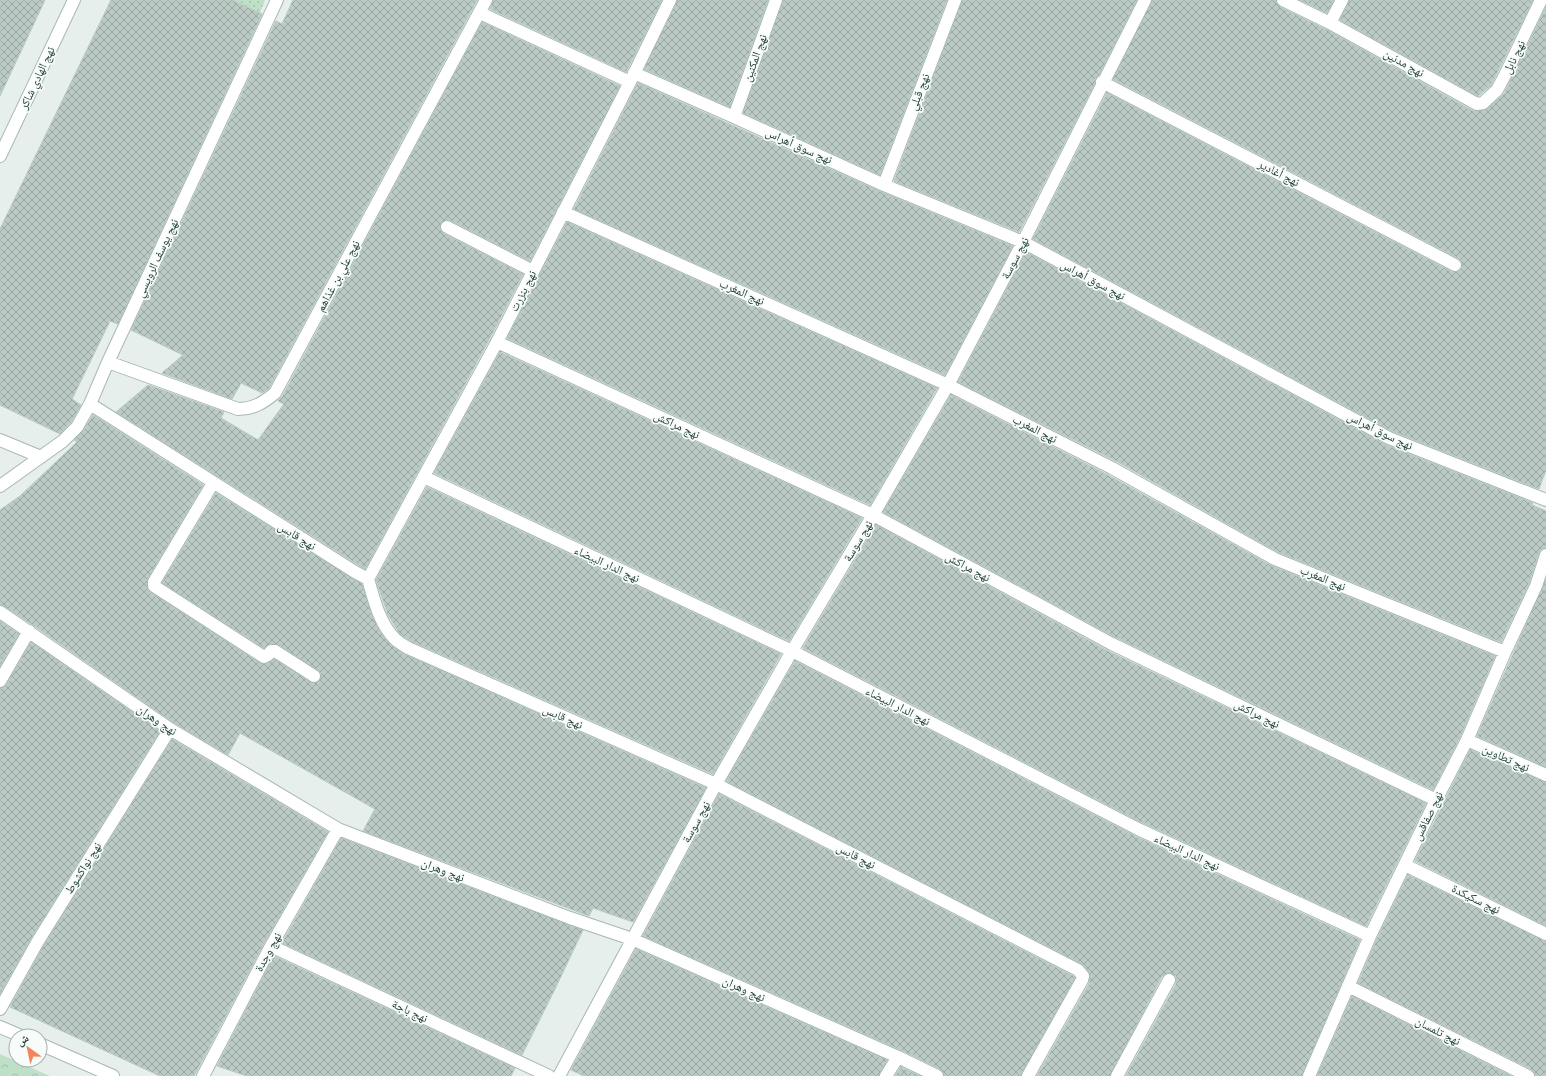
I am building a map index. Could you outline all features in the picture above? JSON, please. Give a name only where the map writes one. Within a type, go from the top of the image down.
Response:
[{"type":"street","name":"نهج الهادي شاكر","points":[[0,156],[74,0]]},
{"type":"street","name":"نهج يوسف الرويسي","points":[[0,486],[63,441],[77,426],[90,404],[108,362],[277,0]]},
{"type":"street","name":"نهج علي بن غذاهم","points":[[108,362],[238,409],[248,409],[258,406],[275,393],[486,0]]},
{"type":"street","name":"نهج بنزرت","points":[[368,579],[497,342],[632,78],[670,0]]},
{"type":"street","name":"نهج المكنين","points":[[734,117],[776,0]]},
{"type":"street","name":"نهج قبلي","points":[[884,184],[955,0]]},
{"type":"street","name":"نهج سوسة","points":[[559,1076],[716,784],[948,385],[1023,242],[1102,82],[1145,0]]},
{"type":"street","name":"نهج مدنين","points":[[1283,0],[1330,23],[1477,104]]},
{"type":"street","points":[[1330,23],[1342,0]]},
{"type":"street","name":"نهج نابل","points":[[1477,104],[1483,103],[1497,90],[1541,0]]},
{"type":"street","name":"نهج سوق أهراس","points":[[480,13],[632,78],[734,117],[884,184],[1023,242],[1389,438],[1546,500]]},
{"type":"street","name":"نهج أغادير","points":[[1102,82],[1455,264]]},
{"type":"street","name":"نهج المغرب","points":[[563,212],[948,385],[1112,468],[1275,559],[1505,652]]},
{"type":"street","points":[[447,227],[533,271]]},
{"type":"street","name":"نهج مراكش","points":[[497,342],[873,515],[1112,644],[1436,800]]},
{"type":"street","name":"نهج قابس","points":[[90,404],[213,484],[368,579],[374,602],[384,625],[395,638],[408,648],[716,784],[1078,970],[1083,976],[1082,980],[1028,1076]]},
{"type":"street","points":[[0,440],[41,457]]},
{"type":"street","name":"نهج الدار البيضاء","points":[[424,477],[792,651],[1138,829],[1370,936]]},
{"type":"street","points":[[213,484],[154,582],[154,586],[264,657],[266,657],[271,651],[275,651],[314,676]]},
{"type":"street","name":"نهج صفاقس","points":[[1314,1074],[1348,986],[1370,936],[1467,740],[1505,652],[1541,589],[1546,555]]},
{"type":"street","name":"نهج وهران","points":[[0,612],[170,729],[338,829],[570,918],[632,939],[938,1076]]},
{"type":"street","points":[[0,681],[28,631]]},
{"type":"street","name":"نهج نواكشوط","points":[[0,1009],[38,941],[170,729]]},
{"type":"street","name":"نهج تطاوين","points":[[1467,740],[1546,775]]},
{"type":"street","name":"نهج وجدة","points":[[203,1076],[271,946],[338,829]]},
{"type":"street","name":"نهج سكيكدة","points":[[1405,865],[1546,934]]},
{"type":"street","name":"نهج باجة","points":[[271,946],[550,1076]]},
{"type":"street","points":[[1117,1076],[1169,980]]},
{"type":"street","name":"نهج تلمسان","points":[[1348,986],[1528,1076]]},
{"type":"street","points":[[48,1048],[113,1076]]},
{"type":"street","points":[[886,1076],[898,1057]]},
{"type":"green space","points":[[232,0],[265,0],[260,13]]},
{"type":"green space","points":[[0,1054],[8,1058],[8,1068],[32,1068],[50,1076],[0,1076]]},
{"type":"building","points":[[0,0],[45,0],[0,96]]},
{"type":"building","points":[[111,0],[232,0],[262,14],[118,324],[110,321],[72,399],[81,405],[71,422],[60,434],[0,405],[0,229]]},
{"type":"building","points":[[293,0],[477,0],[269,388],[262,393],[241,383],[232,399],[162,373],[183,355],[131,330],[276,21],[282,24]]},
{"type":"building","points":[[493,0],[662,0],[626,72],[490,9]]},
{"type":"building","points":[[677,0],[768,0],[730,107],[644,69]]},
{"type":"building","points":[[783,0],[947,0],[880,175],[743,113]]},
{"type":"building","points":[[962,0],[1137,0],[1099,75],[1095,79],[1095,83],[1019,232],[894,181]]},
{"type":"building","points":[[1152,0],[1276,0],[1280,7],[1327,30],[1473,111],[1488,108],[1504,94],[1546,7],[1546,470],[1539,489],[1392,431],[1033,239],[1107,93],[1452,272],[1459,271],[1462,268],[1461,261],[1458,258],[1113,79]]},
{"type":"building","points":[[1300,0],[1334,0],[1327,13]]},
{"type":"building","points":[[1349,0],[1533,0],[1491,85],[1478,96],[1340,20]]},
{"type":"building","points":[[482,22],[620,86],[530,261],[450,220],[446,220],[441,223],[440,228],[444,234],[523,274],[365,569],[116,412],[148,385],[224,412],[221,418],[258,440],[284,404],[278,401],[282,397]]},
{"type":"building","points":[[638,83],[881,192],[1013,246],[945,375],[574,209]]},
{"type":"building","points":[[567,222],[937,388],[870,505],[507,338]]},
{"type":"building","points":[[1026,252],[1386,445],[1533,503],[1532,505],[1546,511],[1546,548],[1541,549],[1539,552],[1529,583],[1501,642],[1278,552],[1116,461],[958,382]]},
{"type":"building","points":[[500,352],[862,518],[789,641],[434,473]]},
{"type":"building","points":[[951,395],[1108,475],[1272,566],[1495,656],[1460,737],[1433,790],[1115,637],[883,512]]},
{"type":"building","points":[[93,415],[203,485],[148,578],[147,589],[260,663],[267,664],[274,659],[313,683],[318,682],[321,677],[321,673],[318,670],[279,645],[271,644],[264,648],[162,583],[216,493],[362,584],[371,613],[379,630],[390,644],[402,653],[706,788],[633,922],[593,908],[589,916],[363,831],[375,809],[240,733],[228,755],[174,723],[33,625],[4,606],[0,605],[0,510],[20,496],[77,442],[74,440],[83,431]]},
{"type":"building","points":[[427,487],[781,654],[713,774],[411,641],[400,634],[388,615],[376,580]]},
{"type":"building","points":[[876,525],[1108,651],[1426,803],[1366,926],[1141,822],[803,648]]},
{"type":"building","points":[[1546,579],[1546,767],[1477,736]]},
{"type":"building","points":[[0,621],[19,634],[0,666]]},
{"type":"building","points":[[31,642],[160,731],[32,937],[0,994],[0,688],[6,685]]},
{"type":"building","points":[[795,661],[1135,836],[1360,940],[1302,1076],[1126,1076],[1176,984],[1176,976],[1169,973],[1162,976],[1110,1076],[1037,1076],[1089,984],[1090,974],[1084,965],[726,781]]},
{"type":"building","points":[[172,739],[328,832],[264,943],[194,1076],[160,1076],[10,1007],[44,945]]},
{"type":"building","points":[[1470,750],[1546,782],[1546,926],[1415,861]]},
{"type":"building","points":[[719,794],[1073,976],[1075,978],[1021,1076],[944,1076],[940,1069],[901,1050],[643,936]]},
{"type":"building","points":[[341,838],[583,930],[522,1055],[282,943]]},
{"type":"building","points":[[1408,875],[1546,941],[1546,1076],[1535,1076],[1531,1069],[1358,983],[1377,939]]},
{"type":"building","points":[[636,949],[887,1060],[879,1076],[584,1076],[571,1070]]},
{"type":"building","points":[[274,956],[515,1068],[511,1076],[247,1076],[217,1066]]},
{"type":"building","points":[[1352,996],[1511,1076],[1317,1076]]},
{"type":"building","points":[[901,1067],[920,1076],[895,1076]]}]
